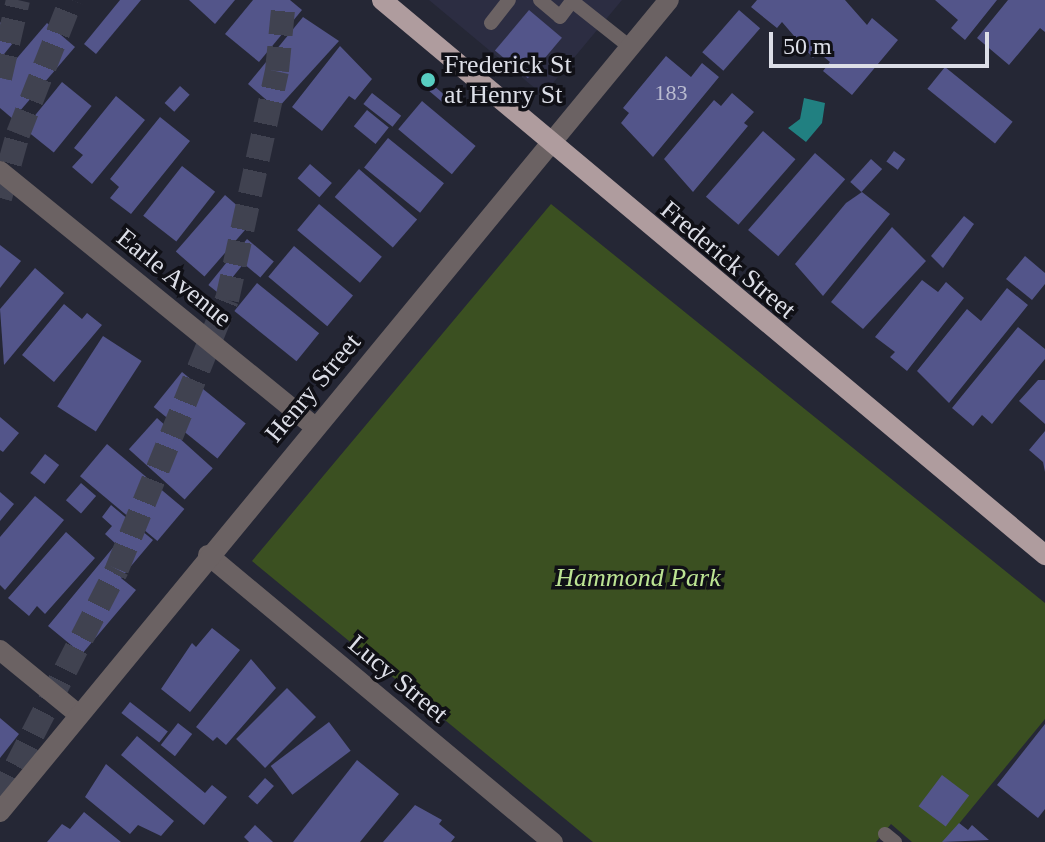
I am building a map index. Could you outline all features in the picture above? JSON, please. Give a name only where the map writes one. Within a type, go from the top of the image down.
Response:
[{"type":"main road","name":"Frederick Street","points":[[382,0],[549,145],[1045,555]]},
{"type":"street","name":"Henry Street","points":[[0,812],[314,426],[669,0]]},
{"type":"street","name":"Earle Avenue","points":[[0,171],[314,426]]},
{"type":"street","name":"Lucy Street","points":[[208,555],[553,842]]},
{"type":"street","points":[[0,650],[78,714]]},
{"type":"lane","points":[[491,23],[509,0]]},
{"type":"lane","points":[[540,0],[560,17],[572,1],[630,47]]},
{"type":"shaded area","points":[[429,0],[622,0],[543,95]]},
{"type":"shaded area","points":[[804,98],[825,103],[822,123],[806,142],[788,128],[800,119]]},
{"type":"green space","name":"Hammond Park","points":[[551,204],[1045,603],[1045,719],[944,842],[912,842],[891,824],[876,842],[593,842],[252,561]]},
{"type":"building","points":[[120,0],[141,0],[96,54],[84,44]]},
{"type":"building","points":[[189,0],[235,0],[215,24]]},
{"type":"building","points":[[253,0],[290,0],[302,10],[259,62],[225,34]]},
{"type":"building","points":[[757,0],[845,0],[867,25],[872,18],[898,40],[852,95],[823,71],[830,62],[818,52],[813,58],[782,22],[777,28],[751,7]]},
{"type":"building","points":[[935,0],[997,0],[965,40],[951,28],[958,20]]},
{"type":"building","points":[[1008,0],[1045,0],[1045,32],[1040,28],[1009,65],[977,38]]},
{"type":"building","points":[[529,10],[562,38],[528,78],[495,51]]},
{"type":"building","points":[[739,10],[760,28],[723,71],[702,52]]},
{"type":"building","points":[[303,17],[339,41],[277,109],[248,84]]},
{"type":"building","points":[[0,22],[18,37],[0,59]]},
{"type":"building","points":[[47,23],[75,47],[13,119],[0,108],[0,78]]},
{"type":"building","points":[[340,46],[372,79],[355,100],[349,96],[322,131],[292,107]]},
{"type":"building","points":[[666,56],[691,77],[702,63],[719,77],[653,157],[621,123],[629,113],[623,108]]},
{"type":"building","points":[[945,67],[1013,122],[995,144],[927,89]]},
{"type":"building","points":[[62,82],[92,106],[54,153],[24,129]]},
{"type":"building","points":[[180,86],[190,95],[174,112],[165,103]]},
{"type":"building","points":[[434,86],[447,97],[443,102],[430,91]]},
{"type":"building","points":[[372,93],[401,116],[393,127],[363,104]]},
{"type":"building","points":[[732,93],[754,112],[744,123],[748,126],[693,192],[664,159],[714,100],[721,106]]},
{"type":"building","points":[[116,96],[145,120],[92,184],[72,167],[83,155],[74,148]]},
{"type":"building","points":[[422,101],[476,146],[452,174],[398,129]]},
{"type":"building","points":[[367,110],[389,128],[376,144],[354,126]]},
{"type":"building","points":[[160,117],[190,141],[131,214],[110,198],[119,187],[110,179]]},
{"type":"building","points":[[763,131],[795,159],[738,225],[706,197]]},
{"type":"building","points":[[388,138],[444,183],[420,213],[364,168]]},
{"type":"building","points":[[894,151],[905,159],[898,170],[886,162]]},
{"type":"building","points":[[815,153],[845,179],[778,256],[748,230]]},
{"type":"building","points":[[871,159],[882,169],[861,192],[850,182]]},
{"type":"building","points":[[310,164],[332,183],[319,197],[298,178]]},
{"type":"building","points":[[182,166],[215,192],[176,242],[143,216]]},
{"type":"building","points":[[359,169],[417,220],[393,247],[335,197]]},
{"type":"building","points":[[862,192],[890,214],[823,296],[795,264],[846,203]]},
{"type":"building","points":[[225,195],[254,220],[204,277],[176,252]]},
{"type":"building","points":[[319,204],[382,257],[360,283],[297,230]]},
{"type":"building","points":[[964,216],[974,224],[943,268],[931,256]]},
{"type":"building","points":[[892,227],[926,261],[863,329],[831,302]]},
{"type":"building","points":[[247,239],[274,261],[260,278],[234,255]]},
{"type":"building","points":[[0,245],[21,261],[0,288]]},
{"type":"building","points":[[294,246],[353,295],[327,326],[268,277]]},
{"type":"building","points":[[1025,256],[1045,273],[1045,284],[1032,300],[1006,279]]},
{"type":"building","points":[[231,257],[242,266],[219,294],[208,285]]},
{"type":"building","points":[[35,268],[64,293],[4,365],[0,309]]},
{"type":"building","points":[[922,280],[938,292],[946,282],[964,298],[907,371],[890,357],[895,352],[875,337]]},
{"type":"building","points":[[257,283],[319,333],[297,361],[234,311]]},
{"type":"building","points":[[1007,288],[1028,305],[949,403],[917,371],[967,309],[981,321]]},
{"type":"building","points":[[64,304],[82,319],[87,313],[102,325],[54,382],[22,355]]},
{"type":"building","points":[[1018,327],[1045,349],[1045,359],[992,424],[982,415],[973,426],[952,408]]},
{"type":"building","points":[[103,336],[142,361],[96,432],[57,406]]},
{"type":"building","points":[[182,372],[246,424],[217,459],[154,407]]},
{"type":"building","points":[[1038,380],[1045,380],[1045,424],[1019,401]]},
{"type":"building","points":[[0,417],[19,433],[3,452],[0,450]]},
{"type":"building","points":[[157,418],[213,468],[185,499],[129,449]]},
{"type":"building","points":[[1045,431],[1045,472],[1043,462],[1029,450]]},
{"type":"building","points":[[107,444],[184,509],[157,541],[80,476]]},
{"type":"building","points":[[45,454],[59,465],[44,484],[30,473]]},
{"type":"building","points":[[81,483],[96,496],[81,513],[66,500]]},
{"type":"building","points":[[0,492],[14,504],[0,521]]},
{"type":"building","points":[[35,496],[64,520],[5,590],[0,585],[0,537]]},
{"type":"building","points":[[111,505],[153,540],[121,578],[136,590],[82,654],[48,626],[116,544],[105,534],[112,526],[102,517]]},
{"type":"building","points":[[66,532],[95,558],[45,614],[37,606],[29,616],[8,598]]},
{"type":"building","points":[[212,628],[240,650],[190,712],[161,689],[192,643],[196,647]]},
{"type":"building","points":[[251,659],[276,688],[226,745],[217,737],[213,741],[196,727]]},
{"type":"building","points":[[287,688],[316,717],[265,768],[236,739]]},
{"type":"building","points":[[130,702],[168,732],[159,743],[121,713]]},
{"type":"building","points":[[0,718],[19,734],[0,758]]},
{"type":"building","points":[[329,722],[351,751],[292,795],[271,766]]},
{"type":"building","points":[[178,723],[192,734],[175,756],[161,745]]},
{"type":"building","points":[[1045,724],[1045,809],[1038,818],[997,785]]},
{"type":"building","points":[[137,736],[205,793],[212,785],[227,797],[204,825],[121,755]]},
{"type":"building","points":[[357,760],[399,794],[360,842],[293,842]]},
{"type":"building","points":[[106,764],[174,821],[161,836],[138,825],[130,834],[85,797]]},
{"type":"building","points":[[942,775],[969,795],[946,827],[919,806]]},
{"type":"building","points":[[265,778],[274,786],[257,805],[248,797]]},
{"type":"building","points":[[415,805],[442,820],[439,824],[455,837],[451,842],[383,842]]},
{"type":"building","points":[[84,812],[121,842],[47,842],[62,824],[70,829]]},
{"type":"building","points":[[959,823],[968,830],[972,825],[989,840],[942,842]]},
{"type":"building","points":[[255,825],[273,842],[249,842],[244,837]]},
{"type":"tunnel","points":[[0,78],[18,0]]},
{"type":"tunnel","points":[[0,198],[18,134],[71,0]]},
{"type":"tunnel","points":[[0,798],[117,569],[227,300],[277,71],[284,0]]},
{"type":"place","name":"Frederick St at Henry St","points":[[428,80]]}]
